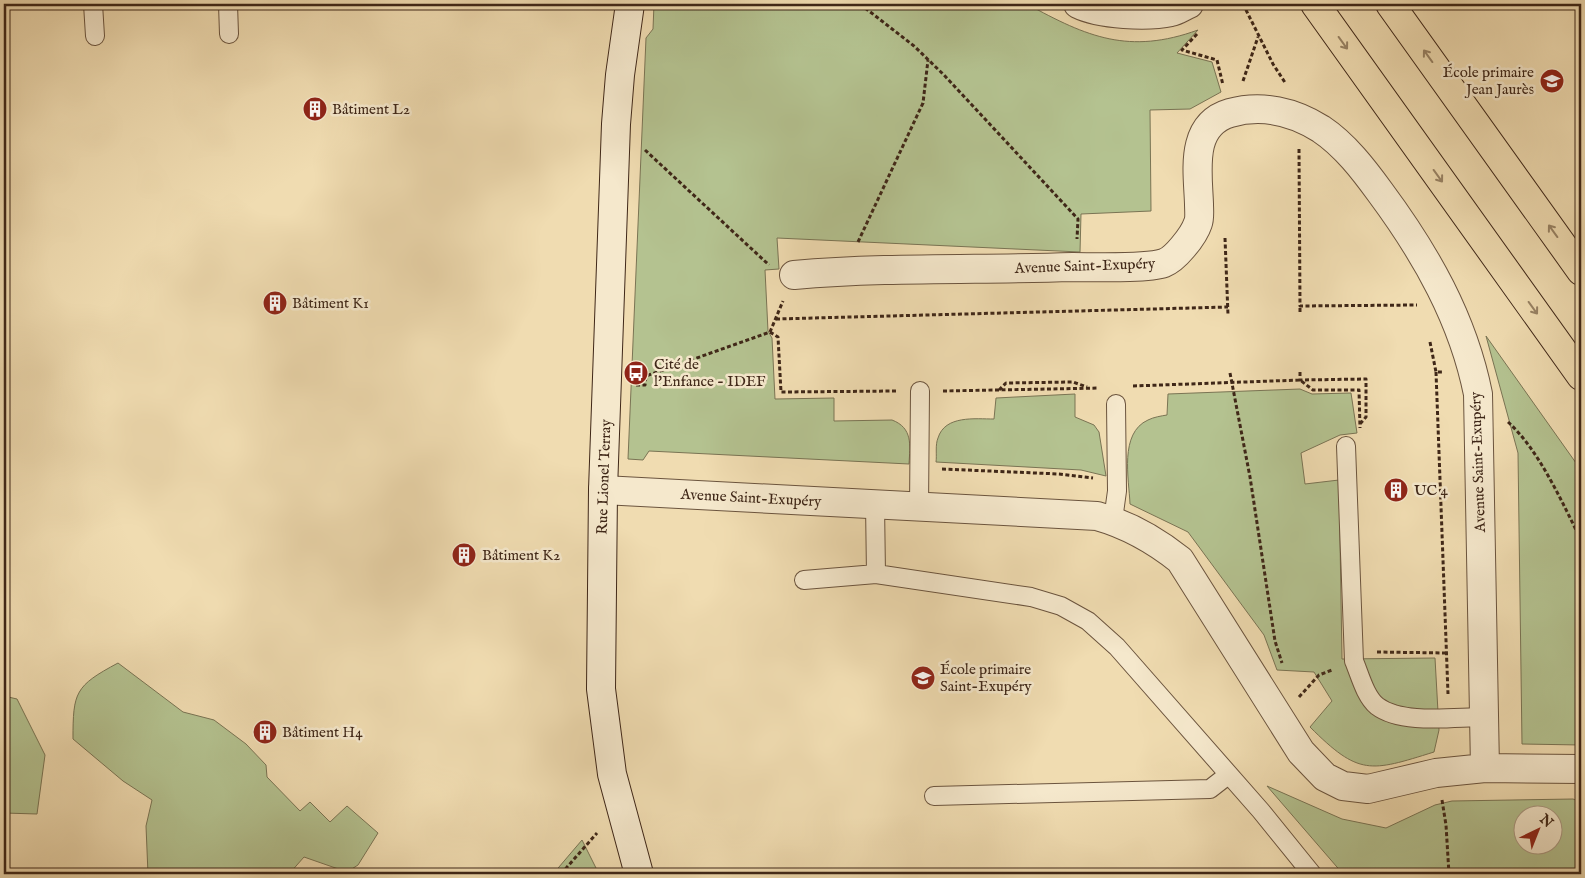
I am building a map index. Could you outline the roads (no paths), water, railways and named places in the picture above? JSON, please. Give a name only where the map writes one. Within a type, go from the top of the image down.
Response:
[{"type":"highway","points":[[1315,4],[1581,376]]},
{"type":"highway","points":[[1390,4],[1581,271]]},
{"type":"street","name":"Rue Lionel Terray","points":[[612,4],[620,75]]},
{"type":"street","name":"Rue Lionel Terray","points":[[630,4],[620,75],[616,124],[603,490],[601,689],[612,774],[639,874]]},
{"type":"street","points":[[1078,4],[1086,8],[1134,15],[1172,12],[1189,4]]},
{"type":"street","name":"Avenue Saint-Exupéry","points":[[794,275],[844,271],[1152,265],[1165,262],[1176,255],[1190,239],[1199,222],[1198,152],[1201,139],[1207,128],[1229,106],[1275,109],[1298,117],[1323,130],[1344,148],[1362,168],[1408,231],[1446,296],[1461,331],[1475,381],[1485,768]]},
{"type":"street","name":"Avenue Saint-Exupéry","points":[[603,490],[1097,516],[1112,520],[1144,534],[1180,560],[1301,752],[1325,777],[1343,786],[1368,789],[1436,774],[1485,768],[1581,769]]},
{"type":"lane","points":[[93,4],[95,36]]},
{"type":"lane","points":[[228,4],[229,34]]},
{"type":"lane","points":[[919,507],[920,391]]},
{"type":"lane","points":[[1112,520],[1117,491],[1116,404]]},
{"type":"lane","points":[[1346,446],[1354,661],[1364,687],[1377,705],[1399,717],[1484,717]]},
{"type":"lane","points":[[875,504],[876,574]]},
{"type":"lane","points":[[804,580],[876,574],[1031,597],[1061,606],[1088,621],[1117,647],[1261,811],[1312,874]]},
{"type":"lane","points":[[934,796],[1210,789],[1228,775]]},
{"type":"place","name":"École primaire Jean Jaurès","points":[[1552,81]]},
{"type":"place","name":"Bâtiment L2","points":[[315,109]]},
{"type":"place","name":"Bâtiment K1","points":[[275,303]]},
{"type":"place","name":"Cité de l'Enfance - IDEF","points":[[636,373]]},
{"type":"place","name":"UC 4","points":[[1396,490]]},
{"type":"place","name":"Bâtiment K2","points":[[464,555]]},
{"type":"place","name":"École primaire Saint-Exupéry","points":[[923,678]]},
{"type":"place","name":"Bâtiment H4","points":[[265,732]]}]
